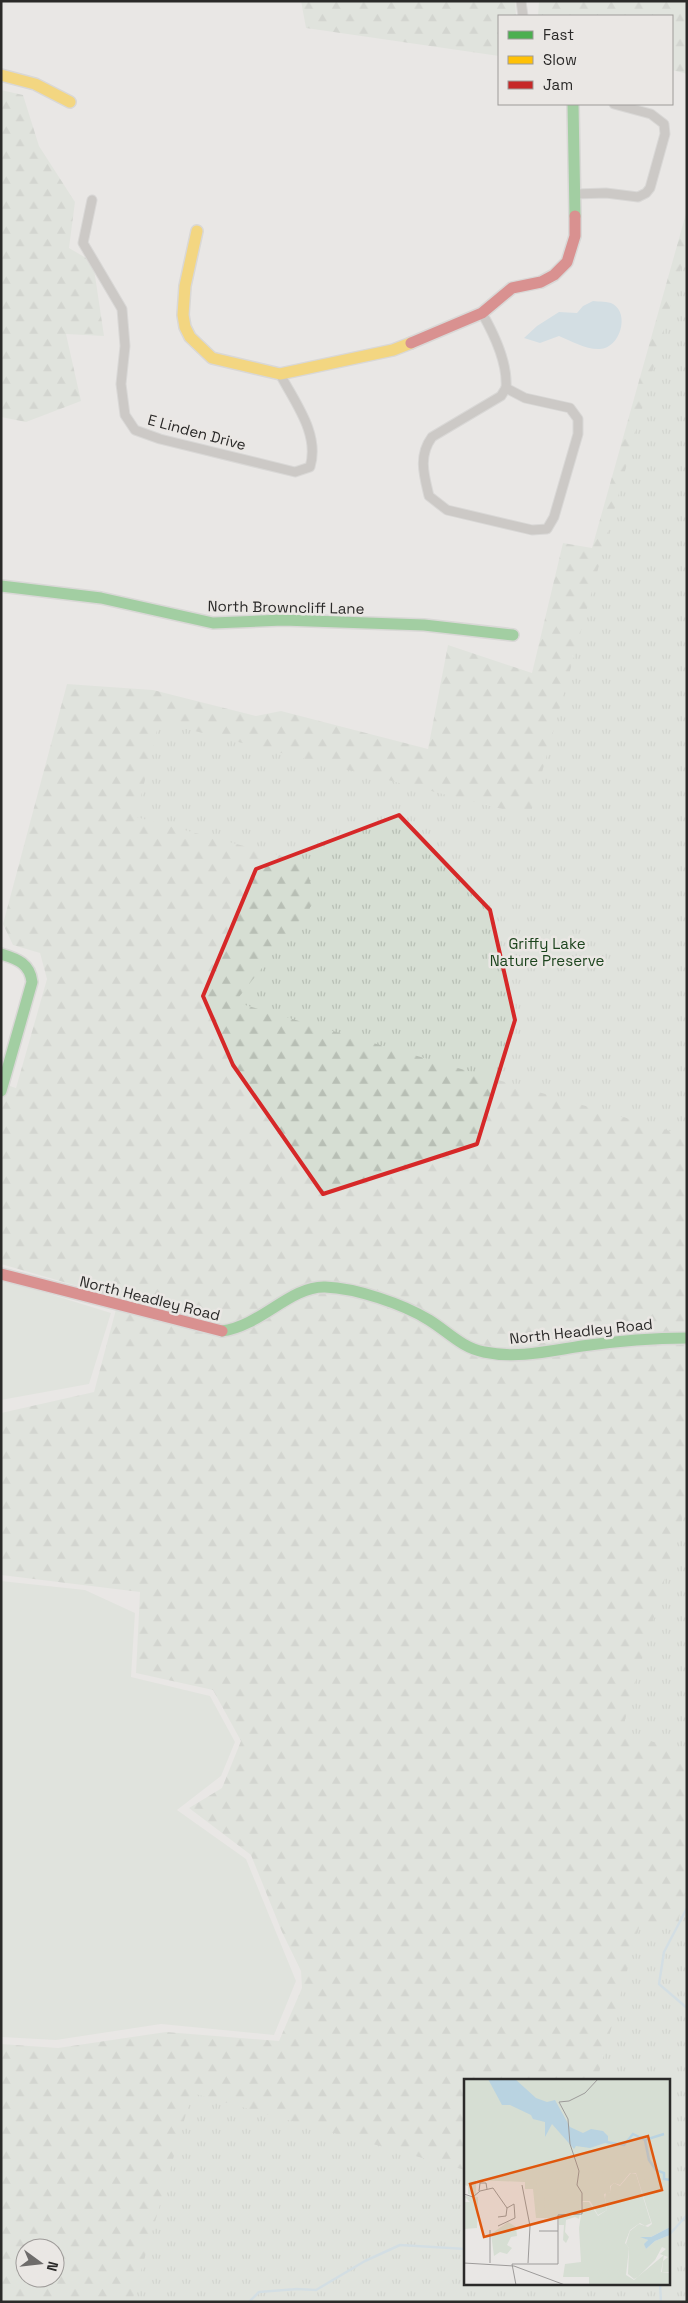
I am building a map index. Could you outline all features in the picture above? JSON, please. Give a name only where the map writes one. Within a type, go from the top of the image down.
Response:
[{"type":"street","points":[[521,1],[523,15]]},
{"type":"street","points":[[1,75],[35,84],[70,102]]},
{"type":"street","points":[[197,231],[183,303],[184,321],[187,332],[212,358],[280,374],[393,350],[482,313],[512,288],[548,279],[561,270],[567,262],[575,236],[573,105]]},
{"type":"street","points":[[575,194],[606,193],[638,197],[646,193],[650,188],[665,134],[664,124],[651,114],[618,105]]},
{"type":"street","name":"E Linden Drive","points":[[92,200],[83,243],[122,309],[125,346],[121,384],[125,414],[135,430],[160,439],[295,472],[310,467],[314,454],[310,432],[280,374]]},
{"type":"street","points":[[482,313],[496,342],[507,380],[506,388],[502,396],[432,437],[427,444],[423,458],[429,496],[447,510],[532,530],[547,529],[557,508],[578,434],[578,419],[570,408],[524,398],[506,388]]},
{"type":"street","name":"North Browncliff Lane","points":[[1,586],[92,596],[196,620],[213,622],[283,620],[424,625],[513,635]]},
{"type":"street","points":[[1,954],[24,963],[30,970],[32,979],[31,991],[1,1091]]},
{"type":"street","name":"North Headley Road","points":[[1,1274],[218,1331],[238,1329],[258,1320],[300,1294],[324,1287],[358,1293],[406,1309],[427,1319],[468,1348],[486,1353],[518,1355],[636,1339],[687,1338]]},
{"type":"highlighted area","points":[[399,815],[490,910],[515,1020],[477,1144],[323,1194],[233,1065],[203,996],[256,869]]},
{"type":"green space","points":[[301,1],[515,1],[516,15],[498,15],[498,56],[306,28]]},
{"type":"green space","points":[[539,1],[687,1],[687,74],[673,70],[673,15],[538,15]]},
{"type":"green space","points":[[1,90],[23,95],[39,146],[75,202],[69,248],[93,262],[104,336],[66,334],[81,401],[26,422],[1,417]]},
{"type":"green space","points":[[687,210],[687,2302],[1,2302],[1,2044],[58,2048],[166,2032],[279,2041],[302,1988],[301,1971],[282,1932],[251,1855],[189,1808],[222,1788],[241,1741],[213,1690],[136,1673],[140,1592],[1,1575],[1,1413],[94,1392],[119,1298],[1,1264],[1,1083],[16,1088],[47,979],[40,953],[13,945],[3,924],[67,684],[153,690],[256,716],[281,711],[428,749],[448,645],[532,673],[563,543],[592,548]]},
{"type":"green space","name":"Griffy Lake Nature Preserve","points":[[687,246],[687,1136],[235,1002],[316,900],[304,862],[136,817],[159,722],[530,816]]},
{"type":"green space","points":[[1,1279],[111,1313],[89,1384],[1,1400]]},
{"type":"green space","points":[[687,1500],[687,1750],[621,1734]]},
{"type":"green space","points":[[1,1581],[85,1590],[135,1613],[131,1677],[210,1696],[235,1742],[221,1776],[177,1810],[246,1859],[296,1981],[274,2035],[161,2024],[56,2040],[1,2037]]},
{"type":"green space","points":[[687,1883],[687,2302],[132,2302],[192,2093],[464,2170],[464,2286],[670,2286],[670,2079],[597,2079],[640,1924],[677,1926]]},
{"type":"water","points":[[593,301],[613,304],[621,315],[622,322],[617,337],[607,347],[600,349],[590,348],[559,336],[540,343],[524,338],[537,326],[559,312],[577,313],[583,306]]},
{"type":"waterway","points":[[687,1908],[664,1952],[659,1984],[687,2008]]},
{"type":"waterway","points":[[670,2234],[687,2215]]},
{"type":"waterway","points":[[249,2302],[259,2292],[297,2289],[316,2290],[365,2261],[400,2245],[464,2249]]},
{"type":"waterway","points":[[660,2286],[661,2302]]},
{"type":"traffic: fast","points":[[573,105],[575,216]]},
{"type":"traffic: fast","points":[[1,586],[101,598],[213,623],[283,620],[424,625],[513,635]]},
{"type":"traffic: fast","points":[[1,954],[22,963],[29,971],[32,982],[1,1091]]},
{"type":"traffic: fast","points":[[222,1331],[250,1322],[300,1293],[312,1288],[325,1287],[351,1290],[406,1308],[429,1320],[469,1347],[496,1354],[533,1354],[621,1341],[687,1338]]},
{"type":"traffic: slow","points":[[1,75],[35,84],[70,102]]},
{"type":"traffic: slow","points":[[197,231],[185,286],[183,315],[185,327],[190,337],[212,358],[280,374],[393,350],[411,343]]},
{"type":"traffic: jam","points":[[411,343],[482,313],[512,288],[541,282],[554,275],[567,262],[575,236],[575,216]]},
{"type":"traffic: jam","points":[[1,1274],[222,1331]]}]
